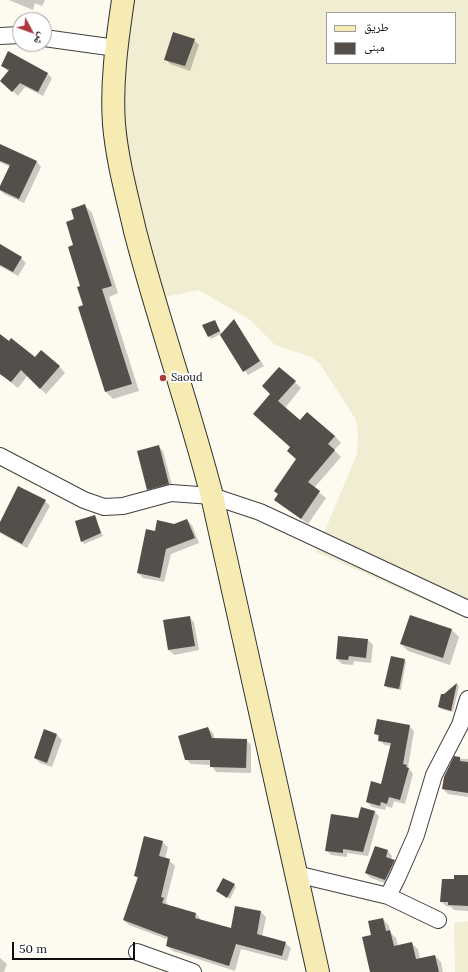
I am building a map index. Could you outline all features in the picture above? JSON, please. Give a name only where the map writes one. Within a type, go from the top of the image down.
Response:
[{"type":"main road","points":[[123,0],[116,48],[114,124],[124,185],[145,270],[199,446],[212,496],[318,972]]},
{"type":"street","points":[[0,36],[12,35]]},
{"type":"street","points":[[52,39],[116,48]]},
{"type":"street","points":[[0,456],[84,500],[104,507],[123,506],[171,493],[212,496],[260,512],[468,609]]},
{"type":"street","points":[[388,896],[416,835],[434,775],[460,725],[468,699]]},
{"type":"street","points":[[296,874],[388,896],[438,920]]},
{"type":"street","points":[[137,952],[193,972]]},
{"type":"shaded area","points":[[125,0],[468,0],[468,619],[316,552],[357,454],[358,435],[356,420],[320,364],[311,357],[275,345],[250,320],[199,290],[151,300],[115,77]]},
{"type":"shaded area","points":[[468,921],[468,972],[455,972],[454,923]]},
{"type":"building","points":[[173,32],[195,39],[185,66],[164,60]]},
{"type":"building","points":[[8,51],[48,73],[38,92],[20,83],[12,92],[0,81],[9,70],[1,66]]},
{"type":"building","points":[[0,144],[37,161],[19,199],[0,190],[0,186],[10,165],[0,161]]},
{"type":"building","points":[[85,204],[112,286],[102,289],[132,384],[105,392],[78,307],[83,305],[77,287],[80,286],[68,247],[73,245],[66,222],[74,219],[71,209]]},
{"type":"building","points":[[0,244],[22,257],[13,272],[0,265]]},
{"type":"building","points":[[234,319],[260,361],[243,372],[220,335]]},
{"type":"building","points":[[215,320],[220,331],[208,337],[202,325]]},
{"type":"building","points":[[0,334],[9,341],[11,338],[35,357],[41,350],[60,366],[40,389],[21,370],[11,382],[0,374]]},
{"type":"building","points":[[279,367],[296,381],[278,401],[300,420],[307,412],[335,436],[328,444],[335,450],[308,482],[320,491],[301,519],[274,500],[278,494],[274,491],[296,459],[287,451],[290,447],[253,414],[270,394],[262,386]]},
{"type":"building","points":[[159,445],[169,484],[147,490],[137,451]]},
{"type":"building","points":[[18,486],[46,500],[22,544],[0,532],[0,522]]},
{"type":"building","points":[[95,515],[101,533],[81,542],[75,521]]},
{"type":"building","points":[[187,519],[195,538],[166,549],[160,578],[137,573],[146,529],[155,531],[157,520],[174,524]]},
{"type":"building","points":[[410,615],[452,629],[443,658],[400,644]]},
{"type":"building","points":[[190,616],[195,646],[168,650],[163,620]]},
{"type":"building","points":[[338,636],[368,639],[366,658],[349,656],[348,660],[336,659]]},
{"type":"building","points":[[391,656],[405,659],[399,689],[384,686]]},
{"type":"building","points":[[457,683],[451,711],[438,707],[441,694],[444,694]]},
{"type":"building","points":[[377,719],[410,725],[403,764],[407,765],[406,767],[409,768],[400,800],[389,797],[387,804],[381,802],[380,806],[366,802],[371,781],[381,784],[391,743],[378,741],[379,735],[374,734]]},
{"type":"building","points":[[208,727],[212,738],[247,739],[246,768],[210,767],[210,760],[185,760],[178,736]]},
{"type":"building","points":[[44,729],[57,734],[47,763],[34,758]]},
{"type":"building","points":[[454,756],[460,757],[460,761],[468,762],[468,793],[442,789],[444,777]]},
{"type":"building","points":[[361,807],[375,811],[363,852],[343,849],[343,853],[325,851],[331,814],[358,818]]},
{"type":"building","points":[[144,836],[163,841],[159,856],[170,859],[161,897],[164,898],[162,903],[196,913],[195,918],[231,928],[235,906],[261,911],[257,934],[286,942],[282,956],[236,944],[229,966],[166,946],[168,937],[123,920],[138,877],[134,876]]},
{"type":"building","points":[[375,846],[388,850],[386,857],[395,860],[385,880],[365,873]]},
{"type":"building","points":[[454,875],[468,875],[468,906],[448,905],[448,902],[440,902],[442,879],[454,879]]},
{"type":"building","points":[[223,878],[235,884],[227,898],[216,891]]},
{"type":"building","points":[[383,918],[386,931],[390,930],[394,946],[412,942],[416,959],[435,955],[439,972],[370,972],[362,937],[371,935],[368,921]]},
{"type":"place","name":"Saoud","points":[[163,378]]}]
